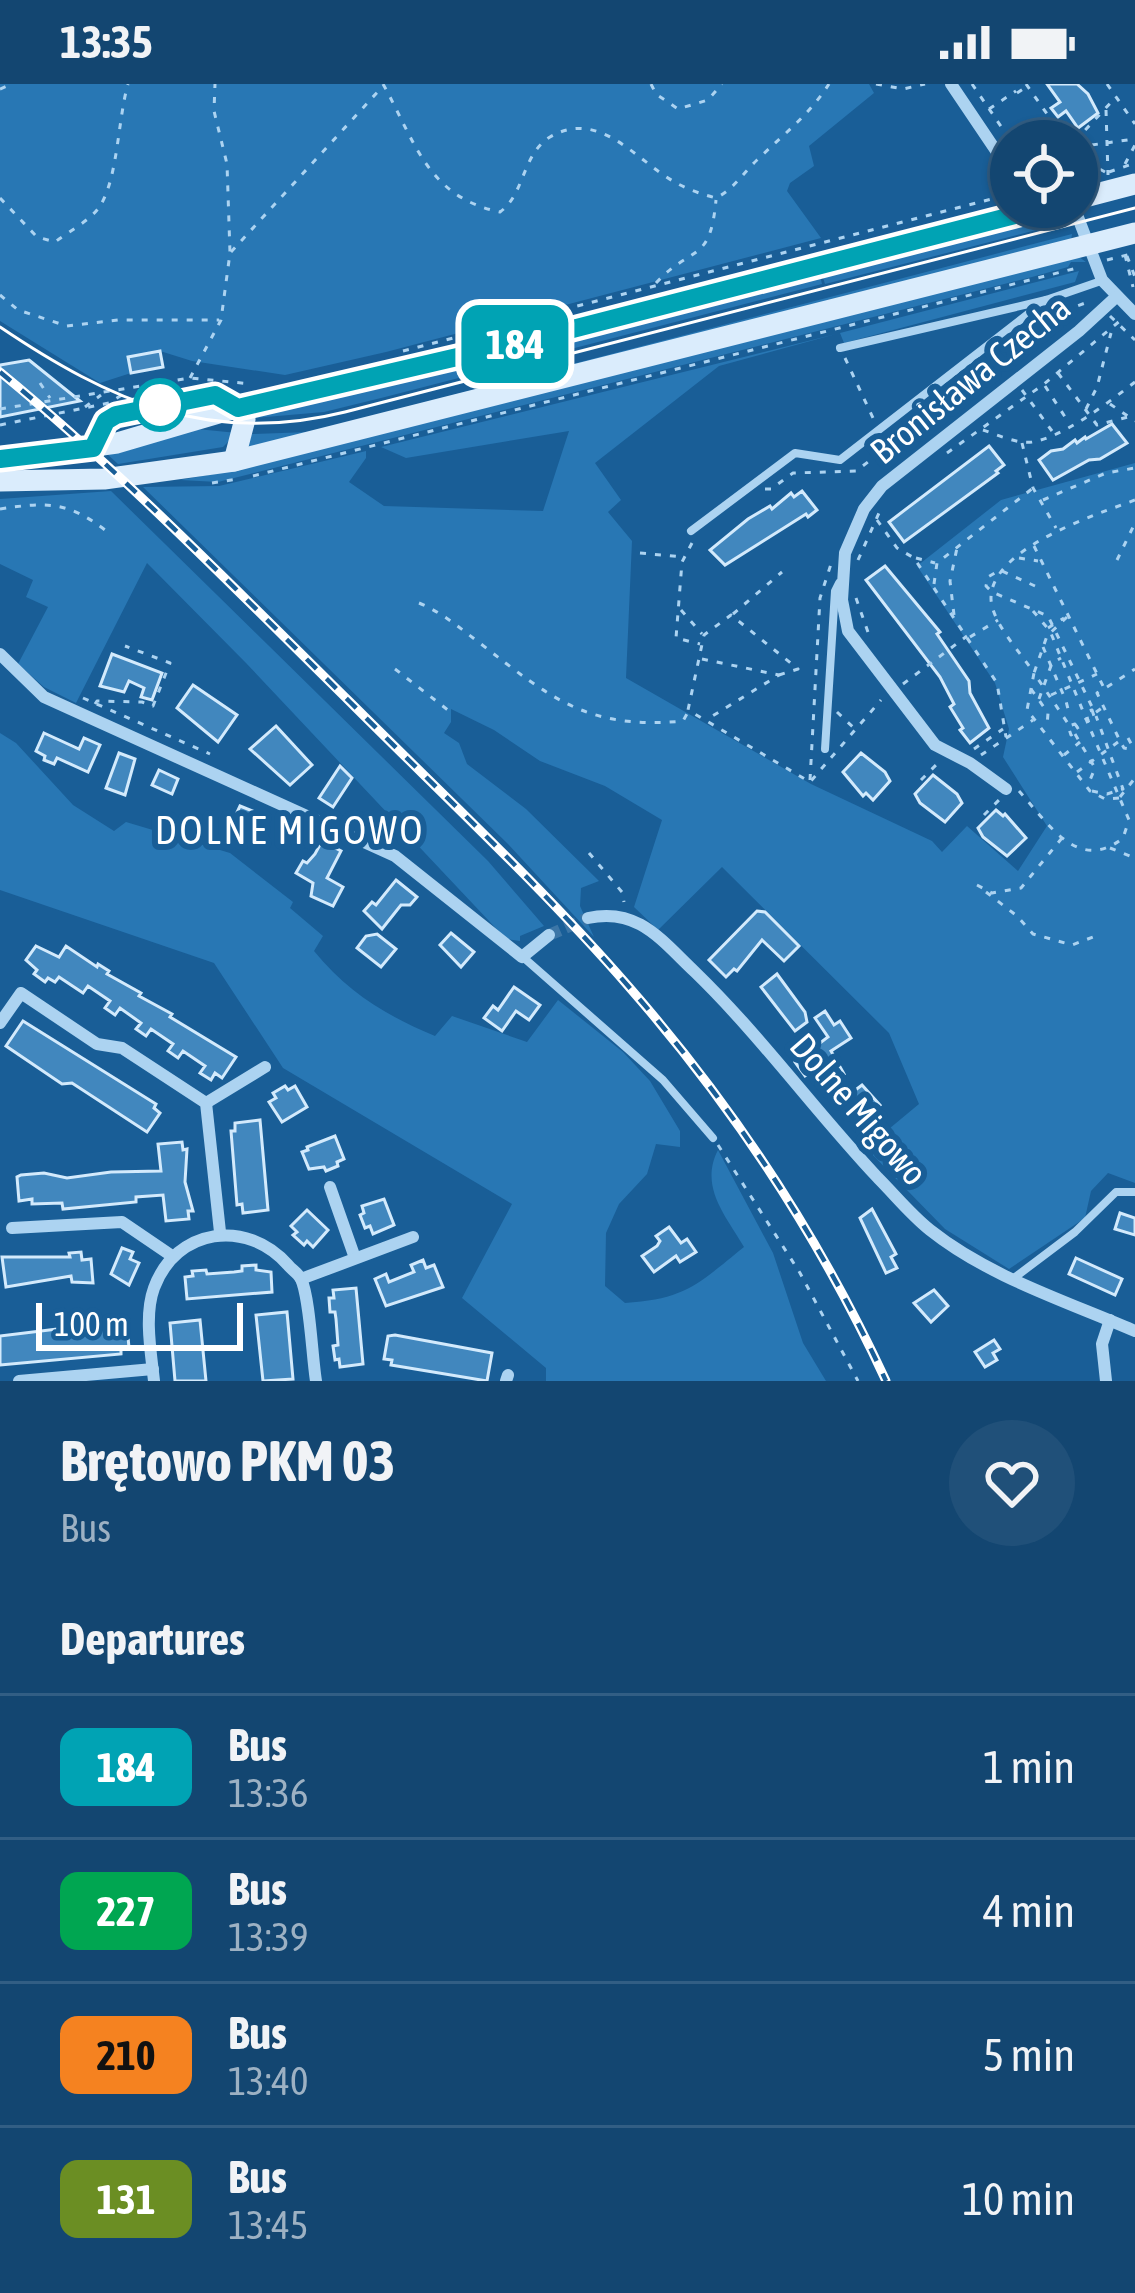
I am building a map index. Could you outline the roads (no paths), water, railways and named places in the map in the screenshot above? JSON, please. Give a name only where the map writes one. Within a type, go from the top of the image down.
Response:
[{"type":"main road","points":[[1098,188],[1130,174]]},
{"type":"main road","points":[[0,459],[93,448],[990,221]]},
{"type":"main road","points":[[0,481],[104,478],[234,461],[1098,252],[1135,232]]},
{"type":"main road","points":[[234,461],[244,418],[238,408]]},
{"type":"street","points":[[951,84],[990,142]]},
{"type":"street","points":[[1087,228],[1098,252],[1102,280],[1133,312]]},
{"type":"street","name":"Bronisława Czecha","points":[[1006,789],[935,745],[887,696],[848,631],[842,579],[853,531],[882,486],[1079,332],[1116,297]]},
{"type":"street","points":[[0,654],[44,697],[395,856],[522,957],[549,934]]},
{"type":"street","name":"Dolne Migowo","points":[[587,918],[624,916],[642,925],[709,986],[837,1136],[911,1214],[948,1243],[1013,1279],[1135,1331]]},
{"type":"street","points":[[0,1023],[21,993],[97,1044],[122,1048],[206,1103]]},
{"type":"street","points":[[206,1103],[265,1067]]},
{"type":"street","points":[[206,1103],[220,1232]]},
{"type":"street","points":[[330,1187],[356,1258]]},
{"type":"street","points":[[12,1228],[122,1222],[172,1256]]},
{"type":"street","points":[[20,1381],[153,1375],[152,1296],[172,1256],[220,1232],[266,1245],[301,1279],[316,1381]]},
{"type":"street","points":[[301,1279],[413,1237]]},
{"type":"street","points":[[1106,1381],[1102,1344],[1110,1320]]},
{"type":"lane","points":[[840,348],[1046,300],[1102,280]]},
{"type":"lane","points":[[691,531],[795,453],[840,460],[1046,300]]},
{"type":"lane","name":"Bronisława Czecha","points":[[825,749],[836,591],[842,579]]},
{"type":"lane","points":[[522,957],[663,1080],[711,1136]]},
{"type":"lane","points":[[1013,1279],[1075,1232],[1117,1192],[1135,1192]]},
{"type":"tunnel","points":[[549,935],[588,918]]},
{"type":"tram line","points":[[0,327],[81,376],[163,410],[205,420],[296,421],[1135,208]]},
{"type":"railway","points":[[0,372],[222,575],[527,878],[629,987],[704,1079],[772,1175],[833,1276],[886,1381]]},
{"type":"district","name":"DOLNE MIGOWO","points":[[290,830]]}]
